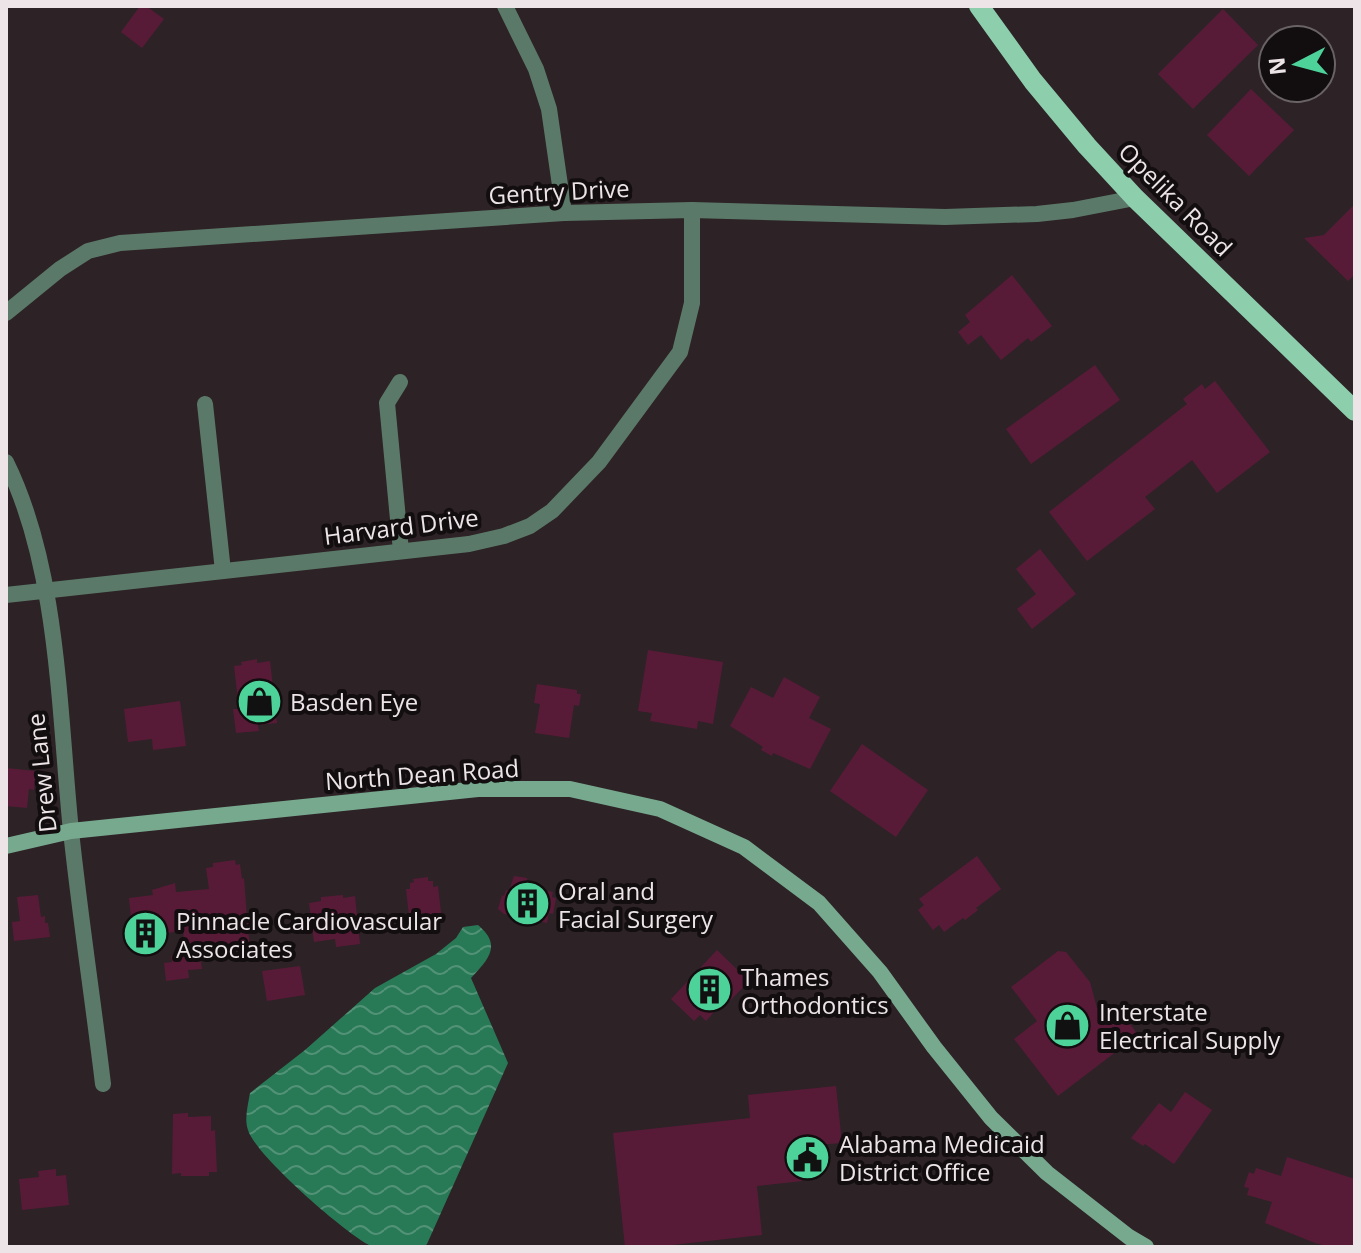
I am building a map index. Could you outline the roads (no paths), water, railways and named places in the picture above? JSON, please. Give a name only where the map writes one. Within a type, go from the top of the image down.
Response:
[{"type":"main road","name":"Opelika Road","points":[[979,6],[1040,90],[1135,198],[1355,411]]},
{"type":"street","points":[[505,6],[536,69],[549,109],[564,213]]},
{"type":"street","name":"Gentry Drive","points":[[6,313],[60,269],[88,251],[120,243],[564,213],[692,210],[960,216],[1049,213],[1135,198]]},
{"type":"street","name":"Harvard Drive","points":[[6,595],[469,544],[530,526],[552,511],[599,462],[680,352],[692,303],[692,210]]},
{"type":"street","points":[[400,382],[387,403],[401,551]]},
{"type":"street","points":[[205,404],[223,571]]},
{"type":"street","name":"Drew Lane","points":[[6,462],[22,499],[47,589],[71,831],[103,1084]]},
{"type":"street","name":"North Dean Road","points":[[6,846],[71,831],[478,789],[570,789],[660,809],[744,847],[819,903],[880,972],[934,1047],[991,1118],[1047,1173],[1146,1247]]},
{"type":"water","points":[[478,925],[490,939],[491,946],[483,965],[471,978],[508,1063],[427,1244],[424,1247],[374,1247],[357,1238],[322,1210],[266,1157],[248,1130],[246,1121],[250,1093],[305,1050],[375,988],[436,954],[456,938],[463,927]]},
{"type":"place","name":"Basden Eye","points":[[259,701]]},
{"type":"place","name":"Oral and Facial Surgery","points":[[527,904]]},
{"type":"place","name":"Pinnacle Cardiovascular Associates","points":[[145,934]]},
{"type":"place","name":"Thames Orthodontics","points":[[710,990]]},
{"type":"place","name":"Interstate Electrical Supply","points":[[1068,1025]]},
{"type":"place","name":"Alabama Medicaid District Office","points":[[808,1157]]}]
